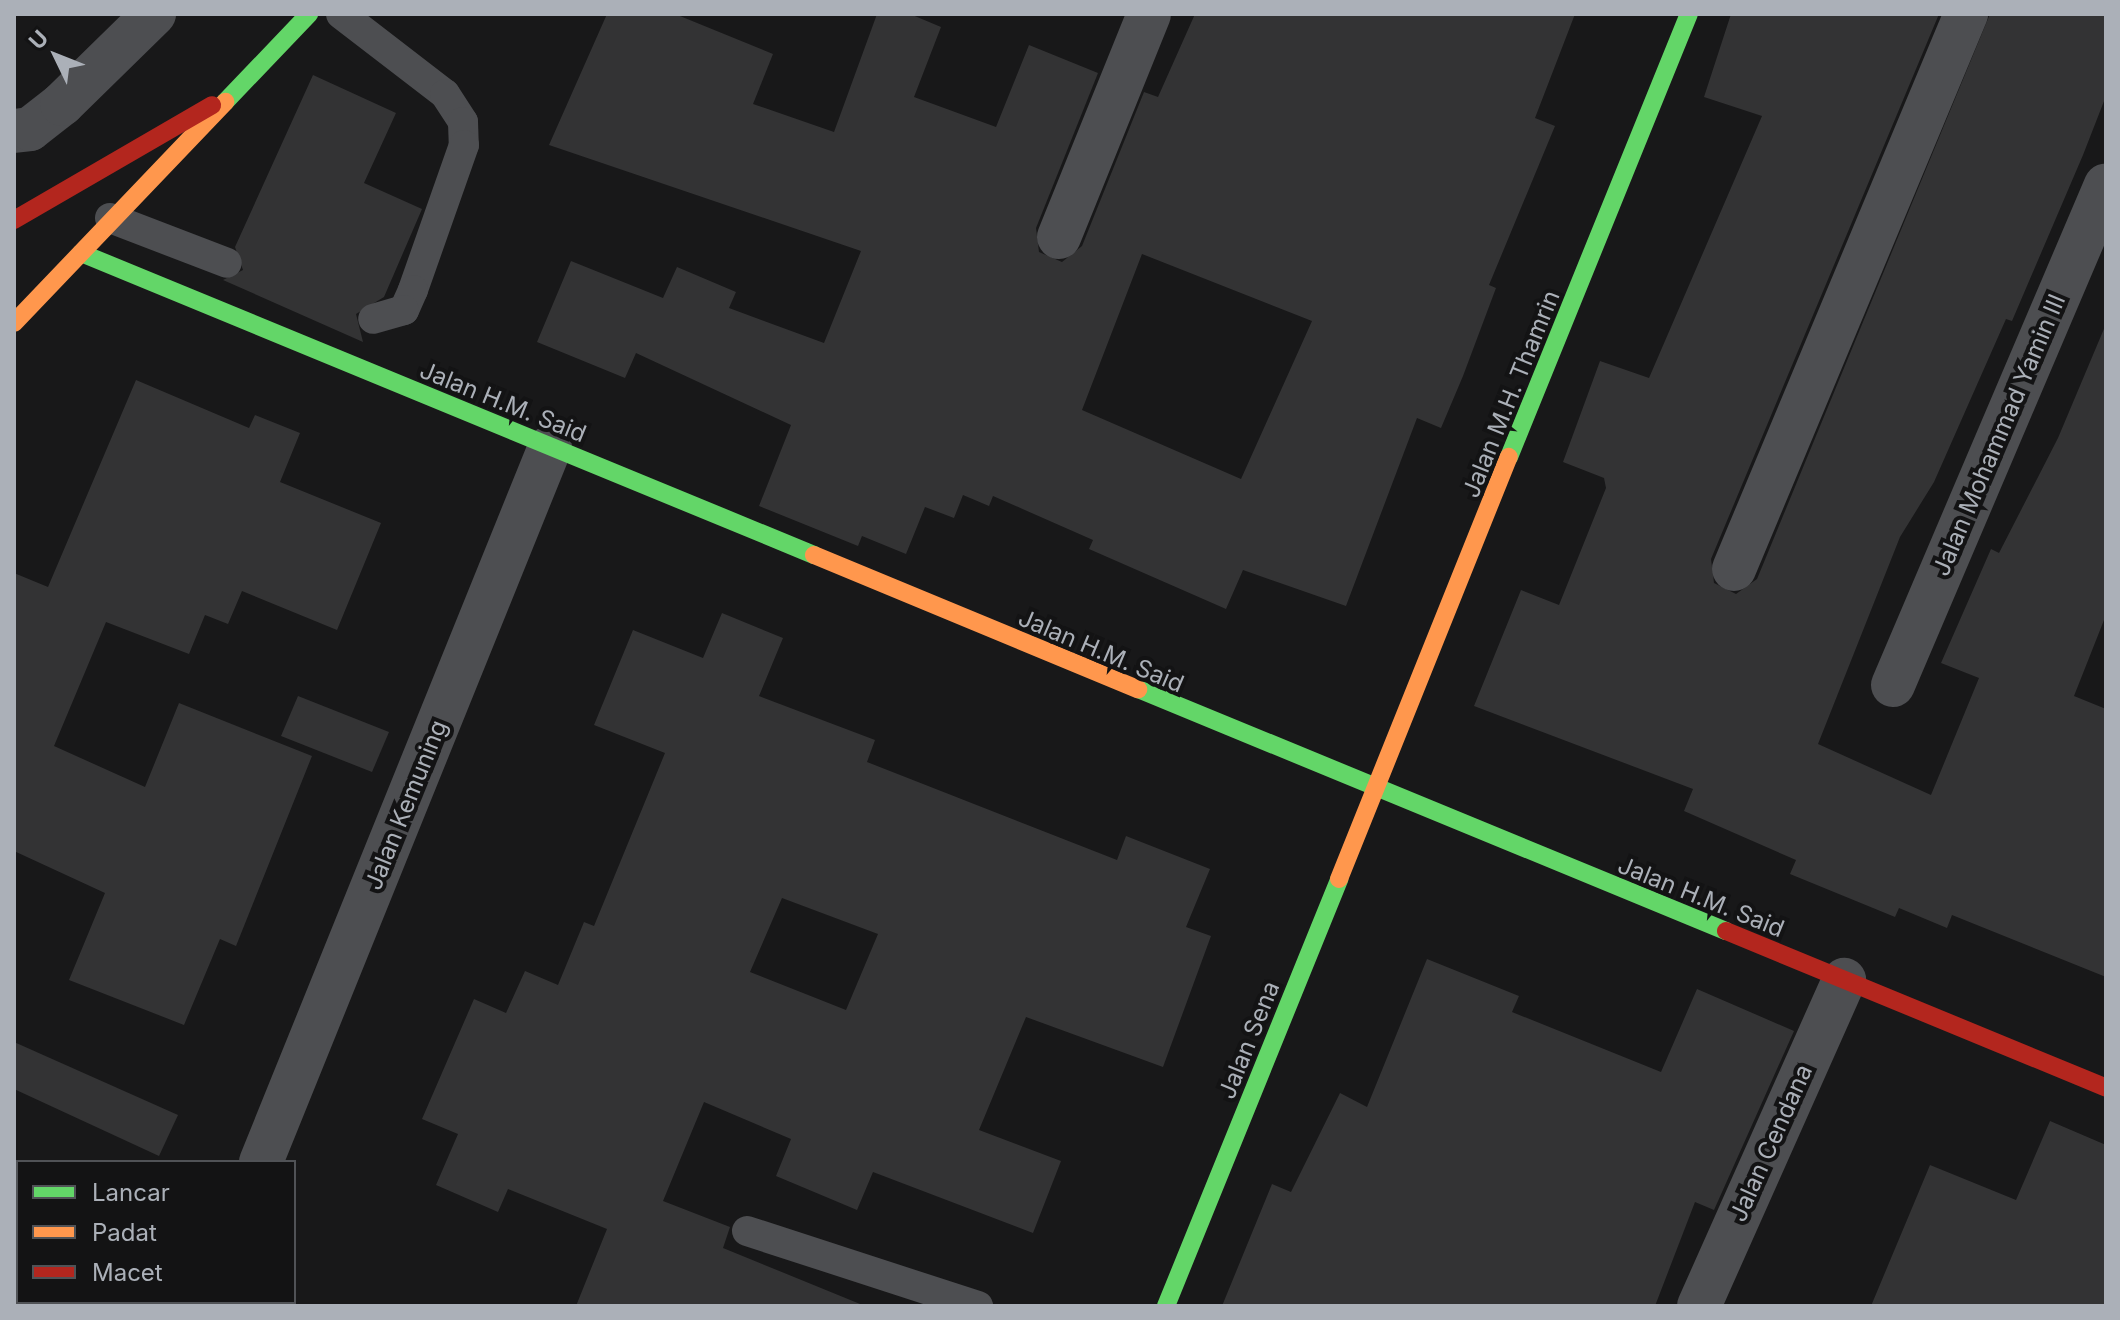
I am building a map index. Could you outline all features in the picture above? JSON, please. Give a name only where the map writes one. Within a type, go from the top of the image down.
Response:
[{"type":"street","points":[[14,131],[30,129],[62,104],[154,14]]},
{"type":"street","points":[[14,323],[110,218],[309,14]]},
{"type":"street","points":[[1059,237],[1149,14]]},
{"type":"street","name":"Jalan M.H. Thamrin","points":[[1377,792],[1689,14]]},
{"type":"street","points":[[1734,569],[1966,14]]},
{"type":"street","points":[[14,220],[228,95]]},
{"type":"street","name":"Jalan Mohammad Yamin III","points":[[1893,685],[2106,185]]},
{"type":"street","name":"Jalan H.M. Said","points":[[81,253],[1377,792],[2106,1088]]},
{"type":"street","name":"Jalan Kemuning","points":[[262,1160],[550,447]]},
{"type":"street","name":"Jalan Sena","points":[[1166,1306],[1377,792]]},
{"type":"street","name":"Jalan Cendana","points":[[1699,1306],[1844,980]]},
{"type":"lane","points":[[341,14],[445,94],[463,122],[464,145],[409,300],[390,319],[373,319]]},
{"type":"lane","points":[[110,218],[227,263]]},
{"type":"lane","points":[[747,1231],[978,1306]]},
{"type":"building","points":[[607,14],[675,14],[773,54],[753,104],[834,132],[877,14],[910,14],[941,27],[914,97],[996,127],[1029,45],[1098,73],[1036,228],[1039,252],[1062,262],[1082,246],[1144,92],[1158,97],[1195,14],[1575,14],[1535,118],[1555,126],[1489,285],[1496,288],[1463,376],[1441,428],[1417,418],[1346,606],[1243,570],[1226,609],[1089,549],[1093,540],[993,496],[989,506],[963,495],[954,518],[925,507],[906,554],[862,536],[858,546],[759,506],[791,425],[636,353],[625,378],[537,342],[571,261],[663,298],[677,267],[736,292],[729,308],[824,343],[861,251],[549,145]],"holes":[[[1142,254],[1312,321],[1241,479],[1082,410]]]},
{"type":"building","points":[[1731,14],[1939,14],[1711,559],[1714,583],[1736,594],[1757,579],[1990,14],[2106,14],[2106,96],[2083,155],[2012,321],[2006,319],[1934,482],[1900,537],[1818,744],[1931,795],[1979,678],[1941,663],[1991,549],[1999,553],[2058,438],[2106,324],[2106,615],[2074,696],[2106,709],[2106,977],[1952,915],[1947,928],[1899,908],[1895,917],[1790,874],[1796,860],[1684,811],[1693,789],[1474,706],[1521,590],[1559,605],[1606,488],[1604,478],[1563,462],[1600,361],[1649,378],[1762,116],[1704,97]]},
{"type":"building","points":[[313,75],[396,113],[364,183],[422,209],[384,297],[356,314],[363,342],[223,280],[243,270],[235,247]]},
{"type":"building","points":[[136,380],[249,428],[255,415],[300,433],[280,482],[381,523],[337,630],[242,591],[228,624],[205,615],[189,654],[106,622],[54,746],[145,787],[179,703],[312,756],[236,946],[220,939],[184,1025],[69,980],[105,893],[14,851],[14,573],[48,587]]},
{"type":"building","points":[[722,613],[783,638],[759,696],[875,740],[867,762],[1117,860],[1126,836],[1210,869],[1186,927],[1211,936],[1163,1067],[1026,1017],[979,1130],[1061,1161],[1033,1233],[873,1172],[857,1210],[776,1176],[791,1139],[704,1102],[663,1201],[730,1227],[723,1248],[865,1306],[576,1306],[607,1229],[508,1189],[498,1212],[436,1185],[458,1134],[422,1119],[474,999],[506,1013],[525,971],[558,985],[584,922],[594,926],[665,753],[594,725],[633,630],[703,658]],"holes":[[[782,898],[878,934],[846,1010],[750,972]]]},
{"type":"building","points":[[298,696],[389,732],[372,772],[281,736]]},
{"type":"building","points":[[1427,959],[1519,996],[1512,1012],[1661,1072],[1697,989],[1794,1031],[1714,1210],[1695,1202],[1655,1306],[1222,1306],[1272,1184],[1291,1192],[1340,1093],[1367,1107]]},
{"type":"building","points":[[14,1042],[178,1115],[159,1156],[14,1089]]},
{"type":"building","points":[[2050,1121],[2106,1145],[2106,1306],[1871,1306],[1930,1165],[2016,1200]]},
{"type":"traffic: fast","points":[[225,102],[309,14]]},
{"type":"traffic: fast","points":[[1509,457],[1689,14]]},
{"type":"traffic: fast","points":[[81,253],[814,555]]},
{"type":"traffic: fast","points":[[1138,689],[1726,931]]},
{"type":"traffic: fast","points":[[1166,1306],[1339,879]]},
{"type":"traffic: slow","points":[[14,323],[225,102]]},
{"type":"traffic: slow","points":[[1339,879],[1509,457]]},
{"type":"traffic: slow","points":[[814,555],[1138,689]]},
{"type":"traffic: jam","points":[[14,220],[212,105]]},
{"type":"traffic: jam","points":[[1726,931],[2106,1088]]}]
